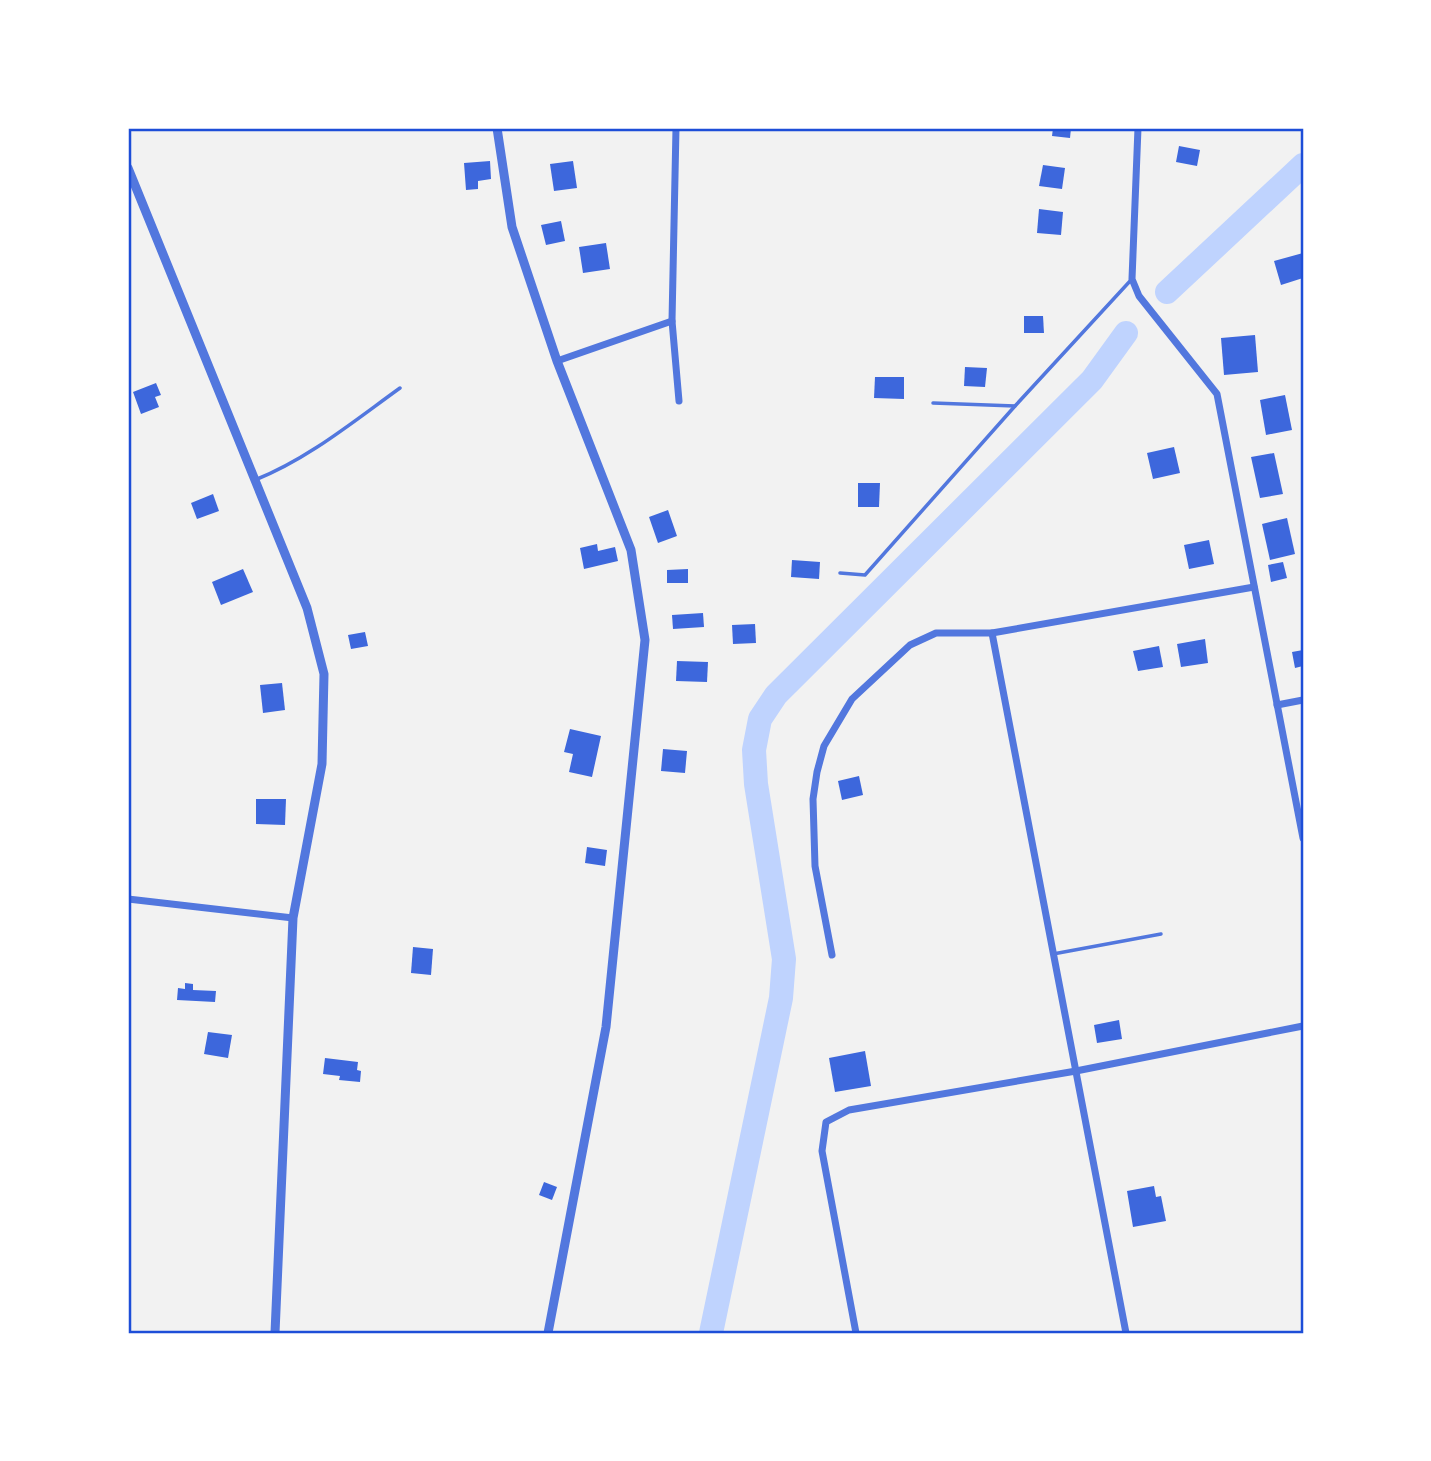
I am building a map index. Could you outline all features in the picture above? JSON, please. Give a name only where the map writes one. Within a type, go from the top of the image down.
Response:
[{"type":"street","points":[[497,128],[512,227],[557,361],[631,550],[645,640],[606,1027],[548,1333]]},
{"type":"street","points":[[676,128],[672,321],[679,401]]},
{"type":"street","points":[[1138,128],[1132,279],[1139,296],[1217,394],[1303,838]]},
{"type":"street","points":[[128,168],[307,608],[324,674],[322,764],[293,918],[275,1333]]},
{"type":"street","points":[[557,361],[672,321]]},
{"type":"street","points":[[832,955],[815,866],[813,799],[824,746],[852,698],[910,645],[936,633],[992,633],[1254,587]]},
{"type":"street","points":[[992,633],[1126,1333]]},
{"type":"street","points":[[1277,705],[1303,700]]},
{"type":"street","points":[[128,899],[293,918]]},
{"type":"street","points":[[856,1333],[822,1151],[826,1122],[849,1110],[1076,1071],[1303,1026]]},
{"type":"lane","points":[[840,573],[865,575],[1132,279]]},
{"type":"lane","points":[[255,480],[309,453],[400,388]]},
{"type":"lane","points":[[933,403],[1015,406]]},
{"type":"lane","points":[[1054,954],[1161,934]]},
{"type":"building","points":[[1053,128],[1071,128],[1070,138],[1052,136]]},
{"type":"building","points":[[1179,146],[1200,150],[1197,166],[1176,162]]},
{"type":"building","points":[[490,161],[491,179],[478,181],[478,189],[466,190],[464,163]]},
{"type":"building","points":[[573,161],[577,188],[554,191],[550,164]]},
{"type":"building","points":[[1043,165],[1065,168],[1062,189],[1039,186]]},
{"type":"building","points":[[1039,209],[1063,212],[1061,235],[1037,233]]},
{"type":"building","points":[[561,221],[565,241],[546,245],[541,225]]},
{"type":"building","points":[[606,243],[610,269],[583,273],[579,247]]},
{"type":"building","points":[[1303,253],[1303,278],[1281,285],[1274,261]]},
{"type":"building","points":[[1024,316],[1043,316],[1044,333],[1024,333]]},
{"type":"building","points":[[1255,335],[1258,372],[1224,375],[1221,338]]},
{"type":"building","points":[[965,367],[987,368],[985,387],[964,386]]},
{"type":"building","points":[[875,377],[904,377],[904,399],[874,398]]},
{"type":"building","points":[[156,383],[161,395],[155,397],[159,407],[141,414],[133,392]]},
{"type":"building","points":[[1285,395],[1292,430],[1266,435],[1260,400]]},
{"type":"building","points":[[1174,447],[1180,473],[1153,479],[1147,453]]},
{"type":"building","points":[[1274,453],[1283,494],[1260,498],[1251,457]]},
{"type":"building","points":[[858,483],[880,483],[879,507],[858,507]]},
{"type":"building","points":[[213,494],[219,511],[197,519],[191,503]]},
{"type":"building","points":[[668,510],[677,536],[658,543],[649,517]]},
{"type":"building","points":[[1287,518],[1295,554],[1270,560],[1262,524]]},
{"type":"building","points":[[1209,540],[1214,564],[1189,569],[1184,545]]},
{"type":"building","points":[[597,544],[598,551],[615,547],[618,561],[584,569],[580,548]]},
{"type":"building","points":[[792,560],[820,562],[819,579],[791,577]]},
{"type":"building","points":[[1283,562],[1287,578],[1271,582],[1268,565]]},
{"type":"building","points":[[243,569],[253,592],[221,605],[212,582]]},
{"type":"building","points":[[688,569],[688,583],[667,583],[667,570]]},
{"type":"building","points":[[703,613],[704,627],[673,629],[672,615]]},
{"type":"building","points":[[755,624],[756,643],[733,644],[732,625]]},
{"type":"building","points":[[365,632],[368,646],[351,649],[348,635]]},
{"type":"building","points":[[1205,639],[1208,663],[1181,667],[1177,644]]},
{"type":"building","points":[[1159,646],[1163,667],[1138,671],[1133,651]]},
{"type":"building","points":[[1303,650],[1303,666],[1295,668],[1292,652]]},
{"type":"building","points":[[677,661],[708,662],[707,682],[676,681]]},
{"type":"building","points":[[282,683],[285,710],[263,713],[260,685]]},
{"type":"building","points":[[570,729],[601,736],[592,777],[569,772],[573,754],[564,752]]},
{"type":"building","points":[[663,749],[687,751],[685,773],[661,771]]},
{"type":"building","points":[[859,776],[863,795],[842,800],[838,781]]},
{"type":"building","points":[[256,799],[286,799],[285,825],[256,824]]},
{"type":"building","points":[[587,847],[607,850],[605,866],[585,863]]},
{"type":"building","points":[[413,947],[433,949],[431,975],[411,973]]},
{"type":"building","points":[[185,983],[193,984],[193,990],[216,991],[215,1002],[177,1000],[178,988],[185,989]]},
{"type":"building","points":[[1119,1020],[1122,1039],[1097,1043],[1094,1025]]},
{"type":"building","points":[[208,1032],[232,1035],[228,1058],[204,1054]]},
{"type":"building","points":[[865,1051],[871,1086],[835,1092],[829,1058]]},
{"type":"building","points":[[325,1058],[358,1062],[360,1082],[339,1080],[340,1076],[323,1074]]},
{"type":"building","points":[[544,1182],[557,1187],[552,1200],[539,1195]]},
{"type":"building","points":[[1154,1186],[1156,1197],[1161,1196],[1166,1221],[1133,1227],[1127,1191]]},
{"type":"waterway","points":[[1167,292],[1303,165]]},
{"type":"waterway","points":[[711,1333],[781,998],[784,959],[756,784],[754,750],[760,719],[776,695],[1092,380],[1126,333]]}]
